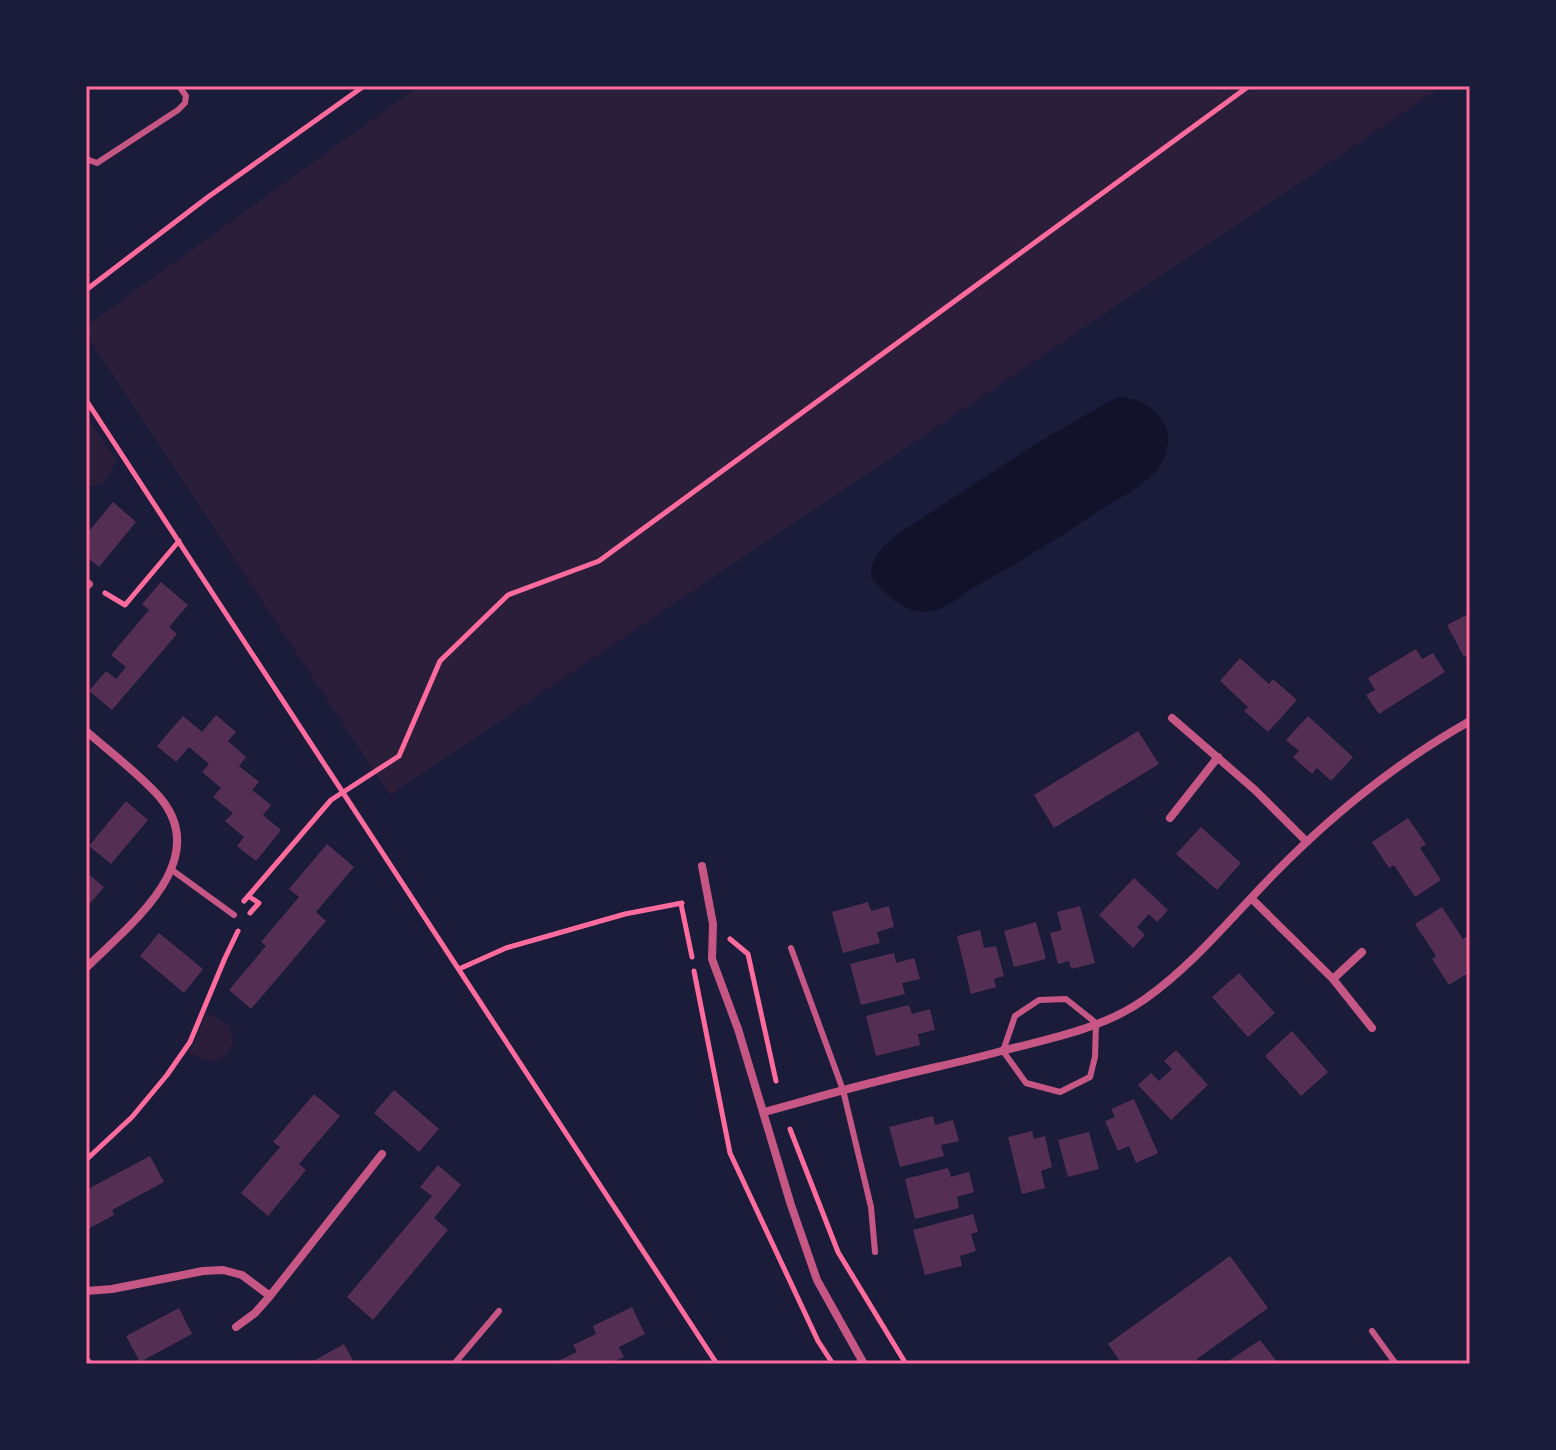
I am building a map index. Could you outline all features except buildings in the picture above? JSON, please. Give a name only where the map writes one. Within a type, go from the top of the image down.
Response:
[{"type":"street","points":[[1172,718],[1255,790],[1307,842]]},
{"type":"street","points":[[764,1112],[1059,1036],[1118,1016],[1146,999],[1186,964],[1307,842],[1365,790],[1438,739],[1470,721]]},
{"type":"street","points":[[86,731],[157,793],[168,809],[176,834],[172,870],[161,890],[86,968]]},
{"type":"street","points":[[1170,818],[1218,757]]},
{"type":"street","points":[[702,866],[713,924],[712,959],[738,1029],[791,1205],[817,1280],[864,1364]]},
{"type":"street","points":[[1251,898],[1333,979],[1372,1028]]},
{"type":"street","points":[[1333,979],[1362,952]]},
{"type":"street","points":[[236,1327],[255,1313],[270,1296],[382,1154]]},
{"type":"street","points":[[86,1291],[223,1270],[242,1275],[270,1296]]},
{"type":"lane","points":[[86,159],[97,163],[178,110],[185,103],[186,96],[179,86]]},
{"type":"lane","points":[[172,870],[234,915]]},
{"type":"lane","points":[[791,948],[843,1090],[871,1207],[875,1252]]},
{"type":"lane","points":[[1066,999],[1096,1023],[1095,1057],[1090,1077],[1060,1092],[1026,1083],[1003,1051],[1015,1016],[1039,1000],[1066,999]]},
{"type":"lane","points":[[454,1364],[499,1311]]},
{"type":"lane","points":[[1372,1331],[1396,1364]]},
{"type":"path","points":[[86,290],[208,197],[364,86]]},
{"type":"path","points":[[234,915],[331,800],[399,756],[440,661],[508,595],[599,561],[1249,86]]},
{"type":"path","points":[[86,400],[717,1364]]},
{"type":"path","points":[[87,586],[125,605],[179,541]]},
{"type":"path","points":[[86,1160],[132,1117],[190,1042],[243,921],[259,903],[248,896]]},
{"type":"path","points":[[459,969],[506,948],[625,914],[707,899]]},
{"type":"path","points":[[681,904],[730,1153],[818,1341],[833,1364]]},
{"type":"path","points":[[713,924],[748,954],[781,1107],[838,1252],[906,1364]]},
{"type":"path","points":[[86,1358],[91,1364]]},
{"type":"shaded area","points":[[419,86],[1443,86],[390,795],[86,334],[86,326]]},
{"type":"shaded area","points":[[1117,397],[1145,404],[1166,427],[1168,444],[1165,456],[1145,482],[939,609],[924,612],[906,607],[871,578],[874,560],[894,537],[1032,446]]},
{"type":"shaded area","points":[[86,416],[117,461],[102,485],[86,486]]},
{"type":"shaded area","points":[[206,1012],[230,1026],[234,1042],[225,1056],[215,1061],[188,1052]]}]
